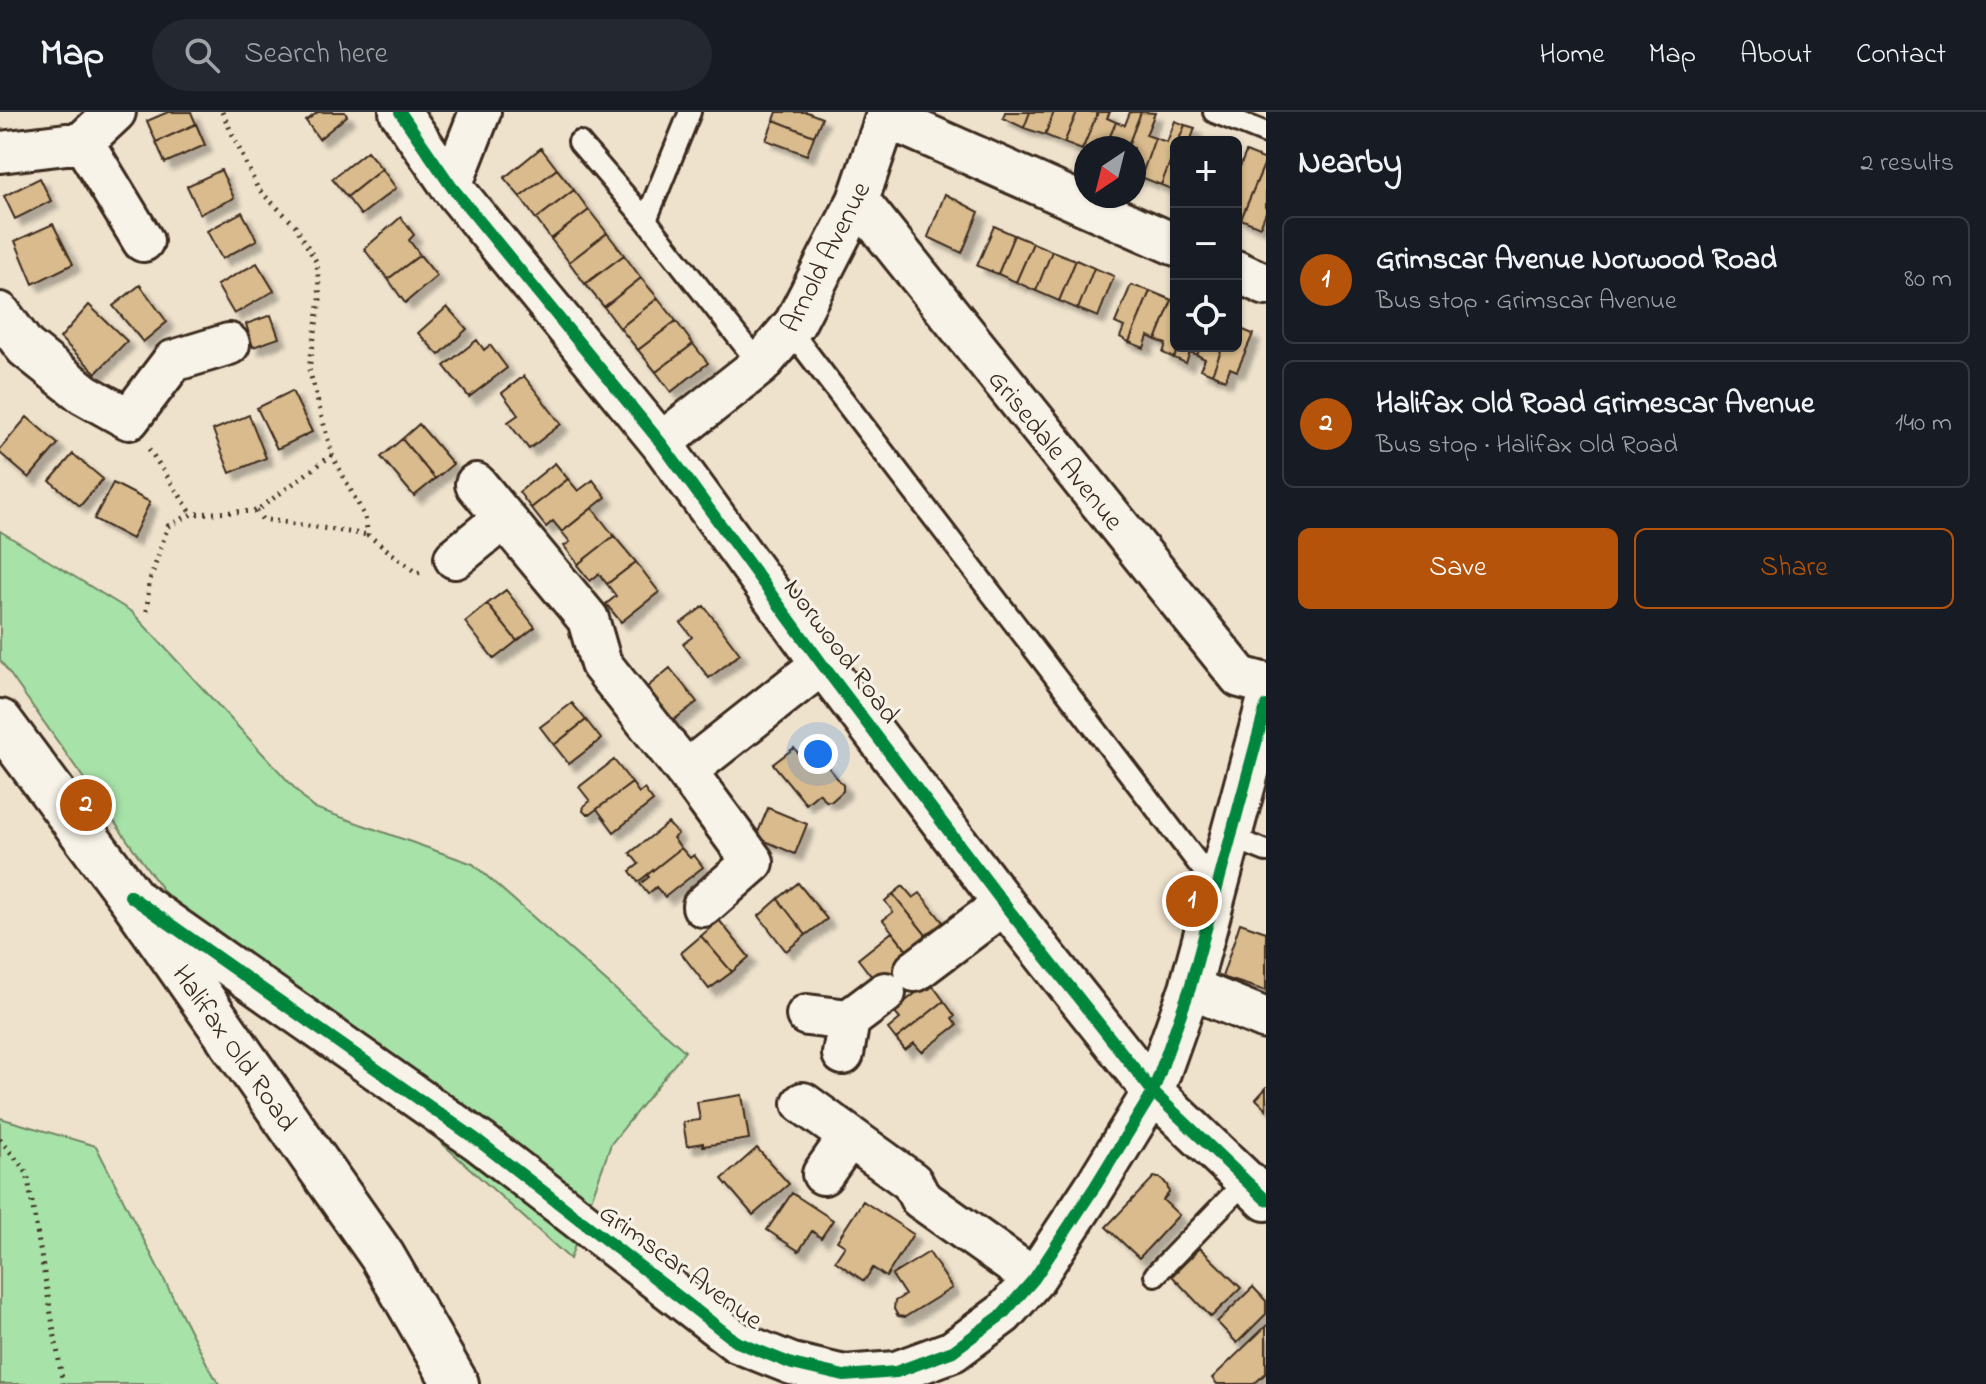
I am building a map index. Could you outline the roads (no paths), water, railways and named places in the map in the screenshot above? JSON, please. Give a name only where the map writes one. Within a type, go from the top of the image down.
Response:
[{"type":"street","points":[[0,152],[83,142],[115,112]]},
{"type":"street","name":"Norwood Road","points":[[400,112],[451,186],[661,443],[822,664],[1004,904],[1153,1092],[1256,1191]]},
{"type":"street","points":[[451,186],[480,112]]},
{"type":"street","points":[[887,114],[1170,242]]},
{"type":"street","name":"Arnold Avenue","points":[[661,443],[760,365],[795,323],[858,200],[887,114]]},
{"type":"street","points":[[83,142],[143,241]]},
{"type":"street","name":"Grisedale Avenue","points":[[858,200],[1240,677],[1266,684]]},
{"type":"street","points":[[1242,274],[1266,285]]},
{"type":"street","points":[[0,313],[25,347],[84,394],[129,419],[173,361],[229,344]]},
{"type":"street","points":[[476,484],[588,619],[601,664],[753,862],[703,906]]},
{"type":"street","points":[[455,558],[504,518]]},
{"type":"street","points":[[686,771],[822,664]]},
{"type":"street","name":"Grimscar Avenue","points":[[130,896],[480,1142],[737,1342],[792,1364],[844,1376],[896,1372],[953,1351],[1003,1314],[1034,1279],[1153,1092],[1190,988],[1217,888],[1248,844],[1266,706]]},
{"type":"street","name":"Halifax Old Road","points":[[0,722],[130,896],[382,1256],[456,1384]]},
{"type":"street","points":[[807,1015],[846,1037],[900,982],[1004,904]]},
{"type":"street","points":[[1190,988],[1266,1019]]},
{"type":"street","points":[[803,1103],[912,1182],[920,1198],[1034,1279]]},
{"type":"street","points":[[823,1174],[849,1137]]},
{"type":"street","points":[[737,1342],[768,1384]]},
{"type":"lane","points":[[646,220],[690,112]]},
{"type":"lane","points":[[1214,112],[1266,133]]},
{"type":"lane","points":[[579,142],[646,220],[760,365]]},
{"type":"lane","points":[[790,330],[1217,888]]},
{"type":"lane","points":[[1155,1275],[1256,1191]]},
{"type":"place","name":"Halifax Old Road Grimescar Avenue","points":[[86,805]]},
{"type":"place","name":"Grimscar Avenue Norwood Road","points":[[1192,901]]}]
